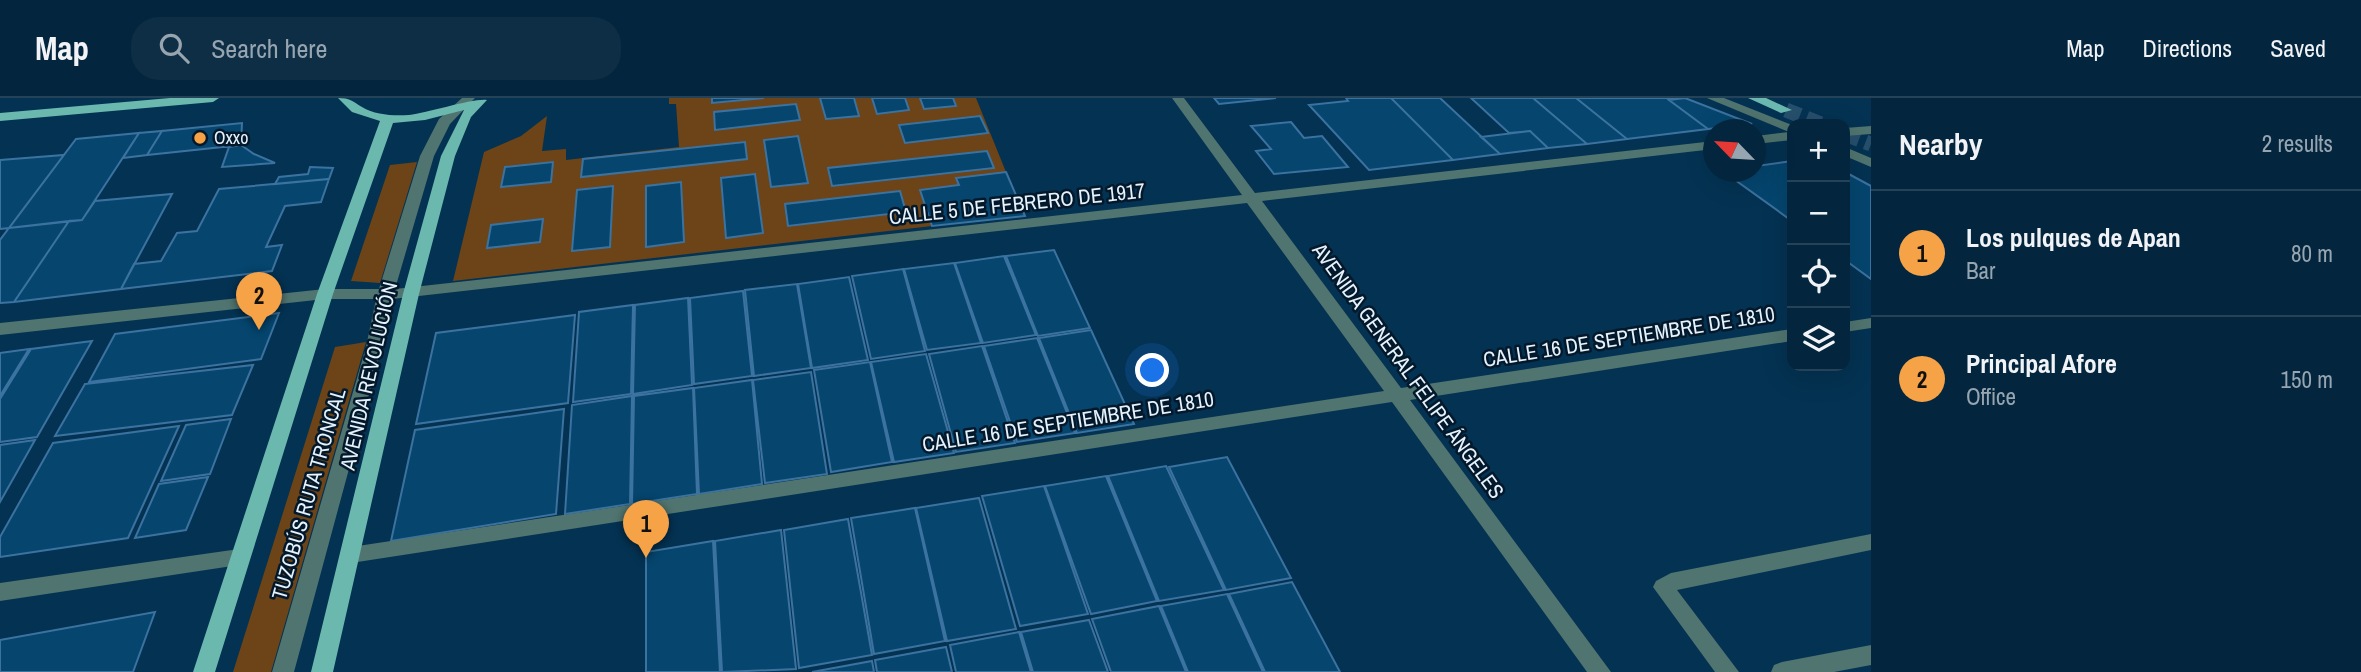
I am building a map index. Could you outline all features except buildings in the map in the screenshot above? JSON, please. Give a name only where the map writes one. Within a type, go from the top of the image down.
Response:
[{"type":"main road","points":[[0,117],[213,98]]},
{"type":"main road","points":[[344,98],[352,108],[388,118],[412,118],[473,101]]},
{"type":"main road","points":[[1754,98],[1786,110]]},
{"type":"main road","name":"AVENIDA REVOLUCIÓN","points":[[322,672],[411,294],[457,132],[473,101]]},
{"type":"main road","points":[[204,672],[325,294],[388,118]]},
{"type":"street","name":"AVENIDA GENERAL FELIPE ÁNGELES","points":[[1178,98],[1399,395],[1600,672]]},
{"type":"street","points":[[1713,98],[1787,127]]},
{"type":"street","name":"TUZOBÚS RUTA TRONCAL","points":[[283,672],[374,347],[385,295],[427,156],[444,122],[473,101]]},
{"type":"street","points":[[1850,132],[1871,130]]},
{"type":"street","points":[[1766,139],[1787,137]]},
{"type":"street","name":"CALLE 5 DE FEBRERO DE 1917","points":[[0,329],[325,294],[411,294],[1703,146]]},
{"type":"street","points":[[1850,153],[1871,163]]},
{"type":"street","points":[[1850,326],[1871,323]]},
{"type":"street","name":"CALLE 16 DE SEPTIEMBRE DE 1810","points":[[351,555],[1787,336]]},
{"type":"street","points":[[1728,672],[1663,587],[1671,582],[1871,542]]},
{"type":"street","points":[[0,592],[239,556]]},
{"type":"street","points":[[1782,672],[1871,655]]},
{"type":"shaded area","points":[[669,98],[976,98],[1006,172],[957,178],[959,185],[920,190],[932,226],[453,281],[484,152],[521,136],[547,116],[542,151],[566,149],[566,160],[679,147],[676,104],[669,104]]},
{"type":"shaded area","points":[[417,162],[380,283],[351,281],[390,165]]},
{"type":"shaded area","points":[[366,342],[271,672],[233,672],[335,347]]},
{"type":"tunnel","points":[[1786,110],[1808,119]]},
{"type":"tunnel","points":[[1850,136],[1871,144]]},
{"type":"place","name":"Oxxo","points":[[200,138]]},
{"type":"place","name":"Principal Afore","points":[[259,330]]},
{"type":"place","name":"Los pulques de Apan","points":[[646,558]]}]
